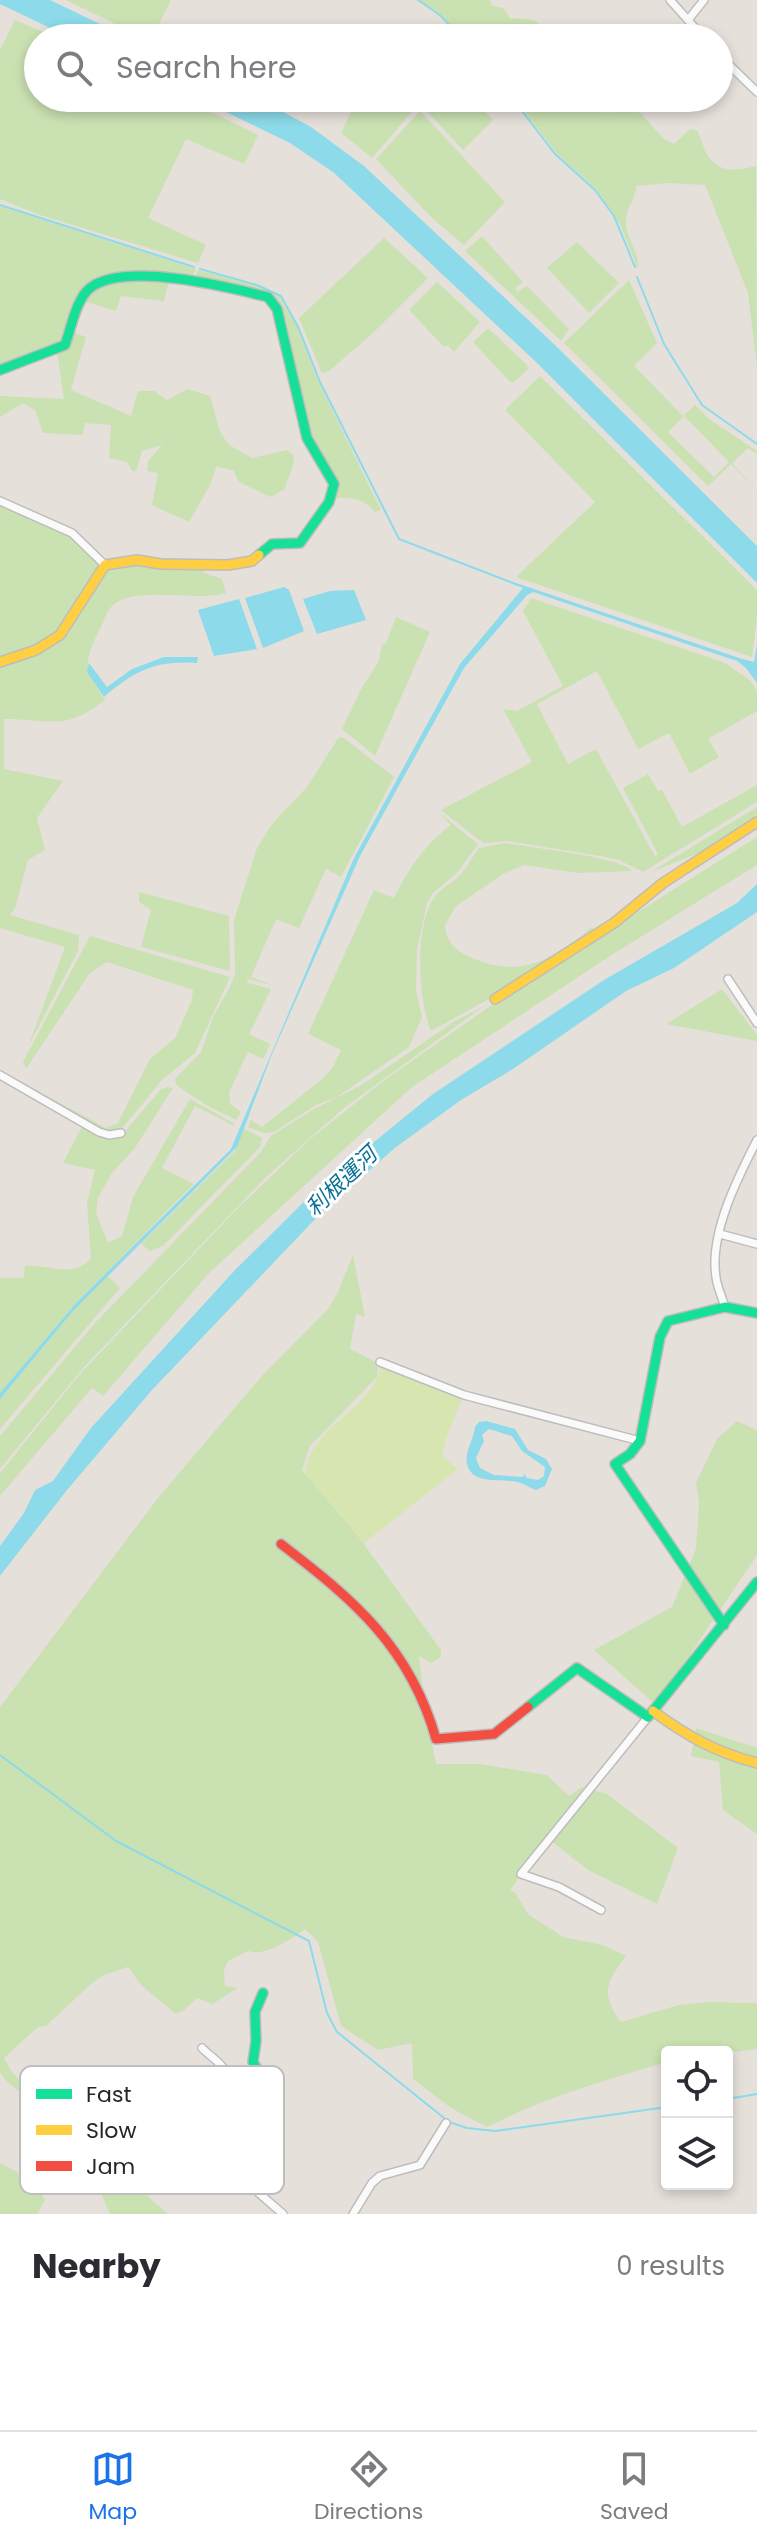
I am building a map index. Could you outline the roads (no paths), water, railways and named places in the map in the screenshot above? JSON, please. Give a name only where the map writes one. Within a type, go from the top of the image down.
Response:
[{"type":"street","points":[[670,0],[692,24]]},
{"type":"street","points":[[688,20],[704,0]]},
{"type":"street","points":[[733,69],[757,92]]},
{"type":"street","points":[[0,370],[65,345],[86,293],[106,279],[148,277],[268,297],[277,309],[307,438],[334,484],[333,495],[300,543],[272,544],[252,561],[228,565],[127,561],[105,565],[60,635],[36,650],[0,662]]},
{"type":"street","points":[[0,501],[72,533],[105,565]]},
{"type":"street","points":[[495,999],[614,923],[663,883],[757,822]]},
{"type":"street","points":[[728,979],[757,1023]]},
{"type":"street","points":[[0,1075],[99,1132],[109,1135],[121,1133]]},
{"type":"street","points":[[725,1307],[716,1279],[720,1234],[735,1183],[757,1140]]},
{"type":"street","points":[[720,1234],[757,1244]]},
{"type":"street","points":[[724,1625],[615,1464],[630,1454],[640,1441],[663,1328],[674,1318],[725,1307],[757,1313]]},
{"type":"street","points":[[380,1362],[473,1398],[640,1441]]},
{"type":"street","points":[[281,1544],[332,1582],[359,1607],[391,1645],[422,1694],[436,1739],[494,1734],[577,1668],[713,1751],[757,1763]]},
{"type":"street","points":[[601,1910],[559,1887],[521,1874],[757,1582]]},
{"type":"street","points":[[255,2066],[255,2012],[263,1993]]},
{"type":"street","points":[[202,2048],[222,2066]]},
{"type":"street","points":[[353,2214],[372,2183],[380,2176],[420,2165],[446,2123]]},
{"type":"street","points":[[260,2194],[283,2214]]},
{"type":"water","points":[[0,0],[50,0],[100,24],[42,24],[0,4]]},
{"type":"water","points":[[226,112],[283,112],[311,127],[364,166],[554,344],[757,546],[757,583],[536,362],[333,172],[290,143]]},
{"type":"water","points":[[516,583],[754,662],[757,645],[757,683],[737,661],[533,592],[527,595],[464,668],[360,856],[272,1054],[237,1147],[73,1311],[0,1399],[0,1393],[77,1302],[231,1149],[354,858],[460,664],[523,588]]},
{"type":"water","points":[[284,587],[289,590],[304,631],[263,648],[245,598]]},
{"type":"water","points":[[354,590],[366,620],[317,634],[303,599],[330,591]]},
{"type":"water","points":[[239,599],[257,649],[214,656],[198,610]]},
{"type":"water","points":[[164,657],[198,657],[197,663],[169,663],[146,669],[125,680],[104,697],[87,672],[89,663],[107,687],[132,669]]},
{"type":"water","name":"利根運河","points":[[757,884],[757,912],[674,968],[626,991],[513,1069],[461,1100],[396,1147],[320,1214],[152,1390],[67,1490],[0,1576],[0,1546],[24,1513],[35,1490],[53,1481],[91,1428],[235,1270],[320,1186],[433,1094],[604,980],[737,903]]},
{"type":"water","points":[[479,1422],[515,1429],[528,1450],[546,1459],[552,1469],[545,1486],[536,1490],[518,1482],[475,1476],[467,1464],[467,1456]],"holes":[[[489,1429],[512,1436],[522,1451],[545,1467],[544,1476],[538,1480],[527,1478],[524,1474],[523,1477],[494,1475],[480,1468],[476,1458],[484,1441],[482,1435]]]},
{"type":"waterway","points":[[418,0],[449,24]]},
{"type":"waterway","points":[[523,112],[555,154],[595,190],[614,216],[635,267]]},
{"type":"waterway","points":[[0,205],[194,267]]},
{"type":"waterway","points":[[200,269],[257,285],[281,296],[299,329],[320,382],[399,539],[518,585]]},
{"type":"waterway","points":[[637,277],[664,344],[702,405],[757,444]]},
{"type":"waterway","points":[[0,1755],[116,1841],[309,1941],[327,2013],[337,2032],[449,2122],[467,2128],[495,2131],[661,2108]]},
{"type":"waterway","points":[[733,2098],[757,2094]]}]
